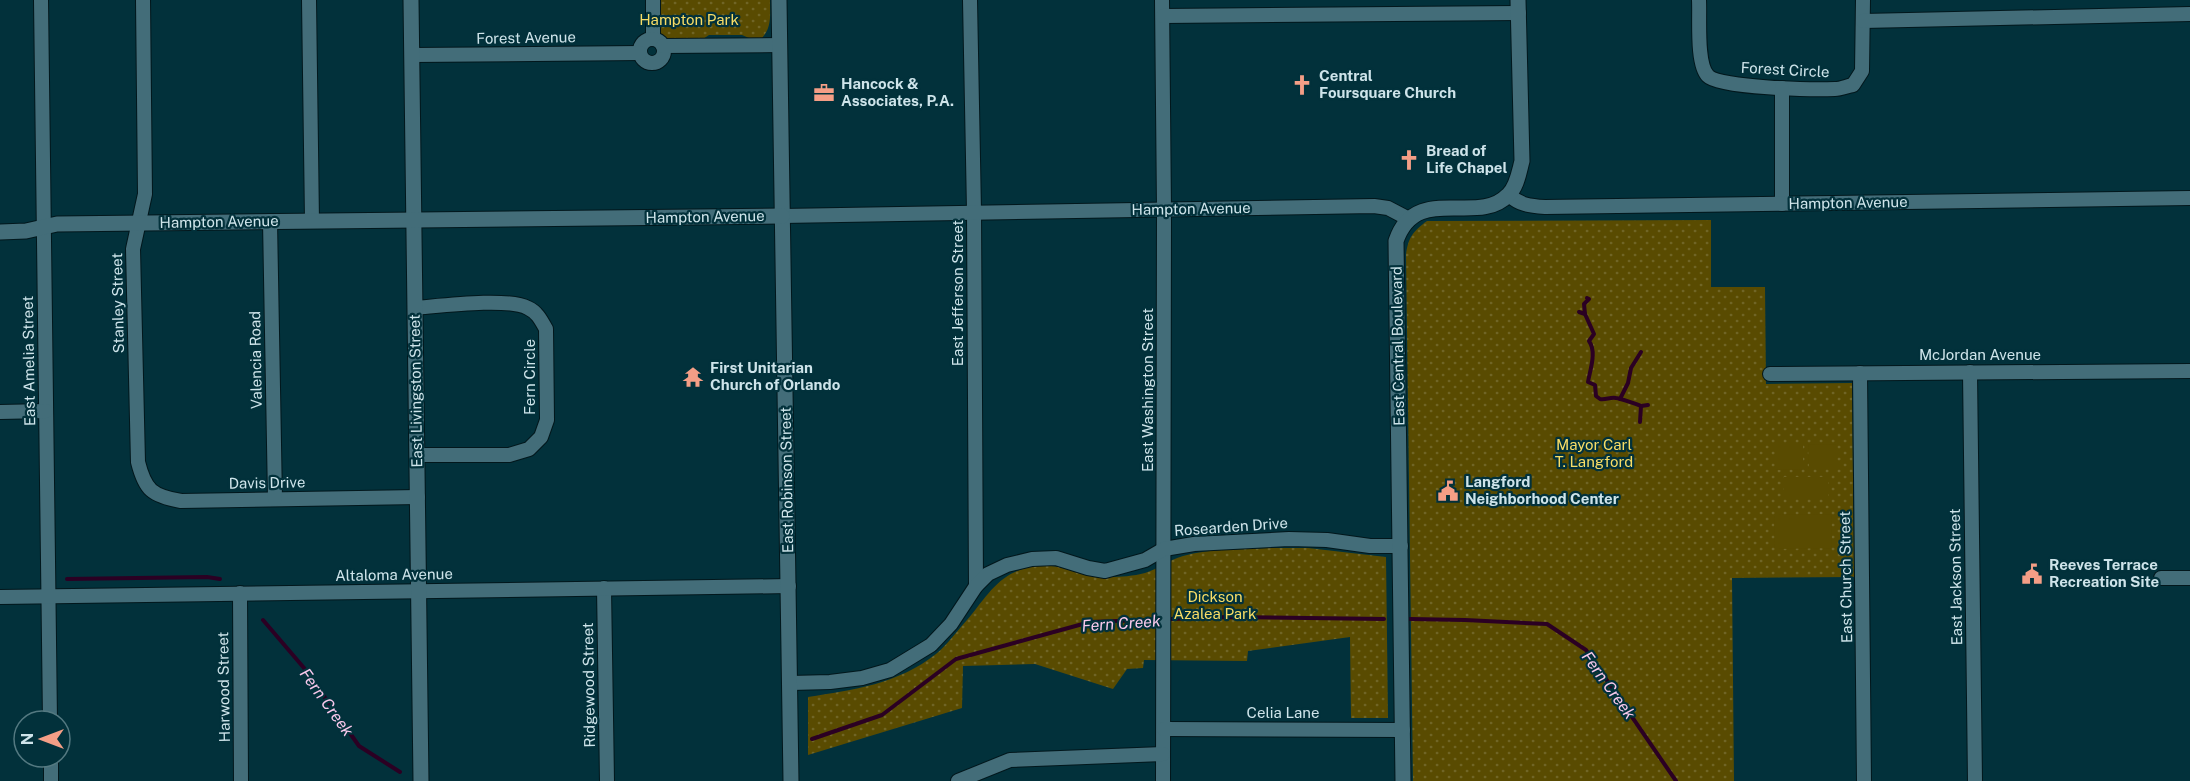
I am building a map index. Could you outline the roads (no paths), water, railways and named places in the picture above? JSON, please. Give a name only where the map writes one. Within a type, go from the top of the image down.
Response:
[{"type":"street","name":"East Amelia Street","points":[[40,0],[50,709]]},
{"type":"street","name":"Stanley Street","points":[[138,462],[133,249],[145,194],[143,0]]},
{"type":"street","points":[[309,0],[312,221]]},
{"type":"street","name":"East Livingston Street","points":[[411,0],[421,781]]},
{"type":"street","points":[[653,0],[658,42],[664,51],[662,58],[654,63],[644,60],[640,53],[640,46],[644,41],[658,42],[780,45]]},
{"type":"street","name":"East Robinson Street","points":[[779,0],[791,781]]},
{"type":"street","name":"East Jefferson Street","points":[[970,0],[974,211],[976,586]]},
{"type":"street","name":"East Washington Street","points":[[1162,0],[1163,781]]},
{"type":"street","name":"Forest Circle","points":[[1699,0],[1701,64],[1708,77],[1721,83],[1782,88],[1837,89],[1852,85],[1862,71],[1863,0]]},
{"type":"street","points":[[1162,16],[1519,7],[1522,161],[1518,178],[1509,195],[1497,202],[1478,207],[1434,208],[1420,211],[1409,219]]},
{"type":"street","points":[[1863,21],[2190,14]]},
{"type":"street","name":"Forest Avenue","points":[[412,55],[640,53]]},
{"type":"street","points":[[1782,88],[1782,204]]},
{"type":"street","name":"Hampton Avenue","points":[[1509,195],[1525,205],[1545,207],[2190,198]]},
{"type":"street","name":"Hampton Avenue","points":[[0,232],[26,231],[57,224],[782,216],[1374,206],[1388,208],[1409,219]]},
{"type":"street","name":"East Central Boulevard","points":[[1403,781],[1396,241],[1400,228],[1409,219]]},
{"type":"street","name":"Valencia Road","points":[[270,221],[275,499]]},
{"type":"street","name":"Fern Circle","points":[[415,308],[509,303],[527,307],[540,317],[546,329],[547,420],[541,437],[529,449],[509,455],[417,455]]},
{"type":"street","name":"McJordan Avenue","points":[[1770,374],[2190,371]]},
{"type":"street","name":"East Jackson Street","points":[[1970,372],[1975,781]]},
{"type":"street","name":"East Church Street","points":[[1860,373],[1864,781]]},
{"type":"street","points":[[0,412],[46,411]]},
{"type":"street","name":"Davis Drive","points":[[138,462],[144,484],[164,498],[181,501],[418,497]]},
{"type":"street","name":"Rosearden Drive","points":[[791,683],[862,678],[890,670],[931,645],[951,624],[976,586],[988,574],[1007,565],[1032,559],[1056,558],[1105,571],[1145,560],[1164,549],[1194,544],[1289,538],[1370,546],[1401,546]]},
{"type":"street","points":[[2161,578],[2190,578]]},
{"type":"street","name":"Altaloma Avenue","points":[[0,597],[789,586]]},
{"type":"street","name":"Ridgewood Street","points":[[604,588],[607,781]]},
{"type":"street","name":"Harwood Street","points":[[240,593],[241,781]]},
{"type":"street","name":"Celia Lane","points":[[1164,729],[1403,730]]},
{"type":"street","points":[[958,781],[973,777],[1010,760],[1163,754]]},
{"type":"waterway","points":[[1585,314],[1584,304],[1589,299],[1587,298]]},
{"type":"waterway","points":[[1579,312],[1585,314],[1594,334],[1589,341],[1593,356],[1588,382],[1595,385],[1596,396],[1600,399],[1618,398],[1641,406],[1640,422]]},
{"type":"waterway","points":[[1620,399],[1628,383],[1631,368],[1641,352]]},
{"type":"waterway","points":[[1641,406],[1648,405]]},
{"type":"waterway","name":"Fern Creek","points":[[67,579],[207,577],[220,579]]},
{"type":"waterway","name":"Fern Creek","points":[[812,739],[882,715],[956,659],[1090,622],[1227,617],[1384,619]]},
{"type":"waterway","name":"Fern Creek","points":[[1410,619],[1547,624],[1586,650],[1676,781]]},
{"type":"waterway","name":"Fern Creek","points":[[263,620],[304,668],[359,746],[400,772]]},
{"type":"place","name":"Central Foursquare Church","points":[[1302,85]]},
{"type":"place","name":"Hancock & Associates, P.A.","points":[[824,93]]},
{"type":"place","name":"Bread of Life Chapel","points":[[1409,160]]},
{"type":"place","name":"First Unitarian Church of Orlando","points":[[693,377]]},
{"type":"place","name":"Langford Neighborhood Center","points":[[1448,491]]},
{"type":"place","name":"Reeves Terrace Recreation Site","points":[[2032,574]]},
{"type":"park label","name":"Hampton Park","points":[[689,20]]},
{"type":"park label","name":"Mayor Carl T. Langford","points":[[1594,454]]},
{"type":"park label","name":"Dickson Azalea Park","points":[[1215,606]]}]
